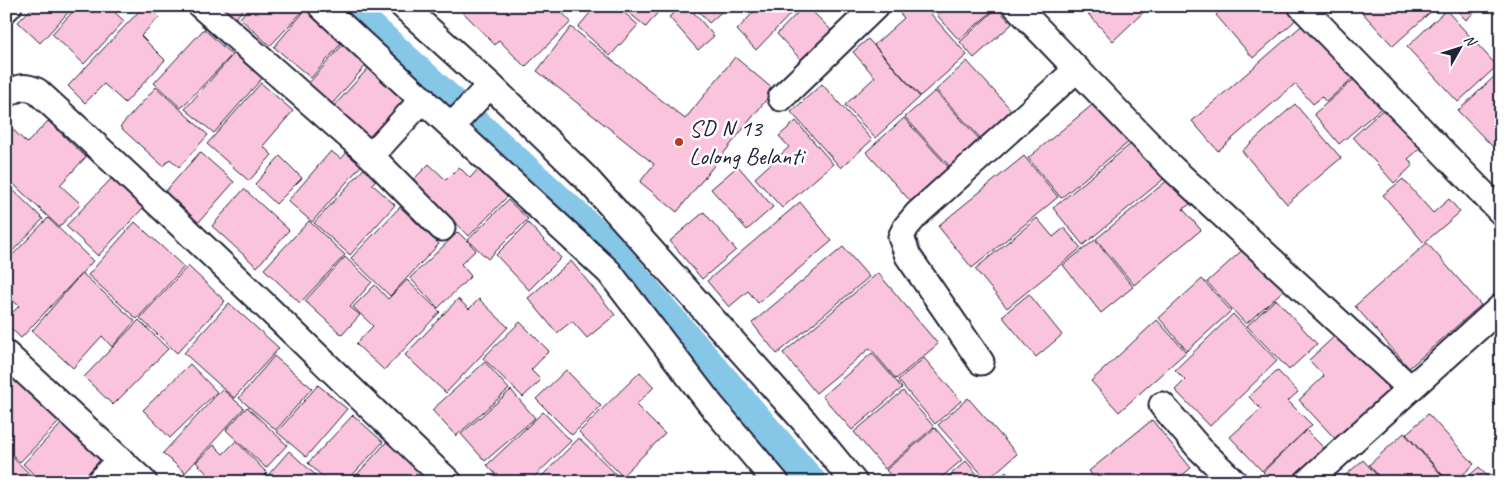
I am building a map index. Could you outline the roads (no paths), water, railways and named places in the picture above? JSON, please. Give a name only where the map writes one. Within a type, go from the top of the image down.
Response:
[{"type":"street","points":[[6,9],[9,6]]},
{"type":"street","points":[[201,6],[371,156],[442,228]]},
{"type":"street","points":[[321,6],[423,99],[454,124],[609,272],[711,405],[776,482]]},
{"type":"street","points":[[403,6],[485,91],[586,178],[804,422],[854,482]]},
{"type":"street","points":[[781,98],[876,6]]},
{"type":"street","points":[[1016,6],[1172,168],[1410,388]]},
{"type":"street","points":[[1301,6],[1501,212]]},
{"type":"street","points":[[981,362],[908,256],[901,237],[906,227],[917,214],[1076,69]]},
{"type":"street","points":[[6,96],[17,88],[27,87],[37,91],[114,162],[389,427],[449,482]]},
{"type":"street","points":[[454,124],[485,91]]},
{"type":"street","points":[[371,156],[423,99]]},
{"type":"street","points":[[1307,482],[1501,307]]},
{"type":"street","points":[[6,354],[144,482]]},
{"type":"street","points":[[1162,406],[1234,482]]},
{"type":"street","points":[[99,482],[120,459]]},
{"type":"waterway","points":[[347,6],[601,239],[811,482]]},
{"type":"place","name":"SD N 13 Lolong Belanti","points":[[679,142]]}]
